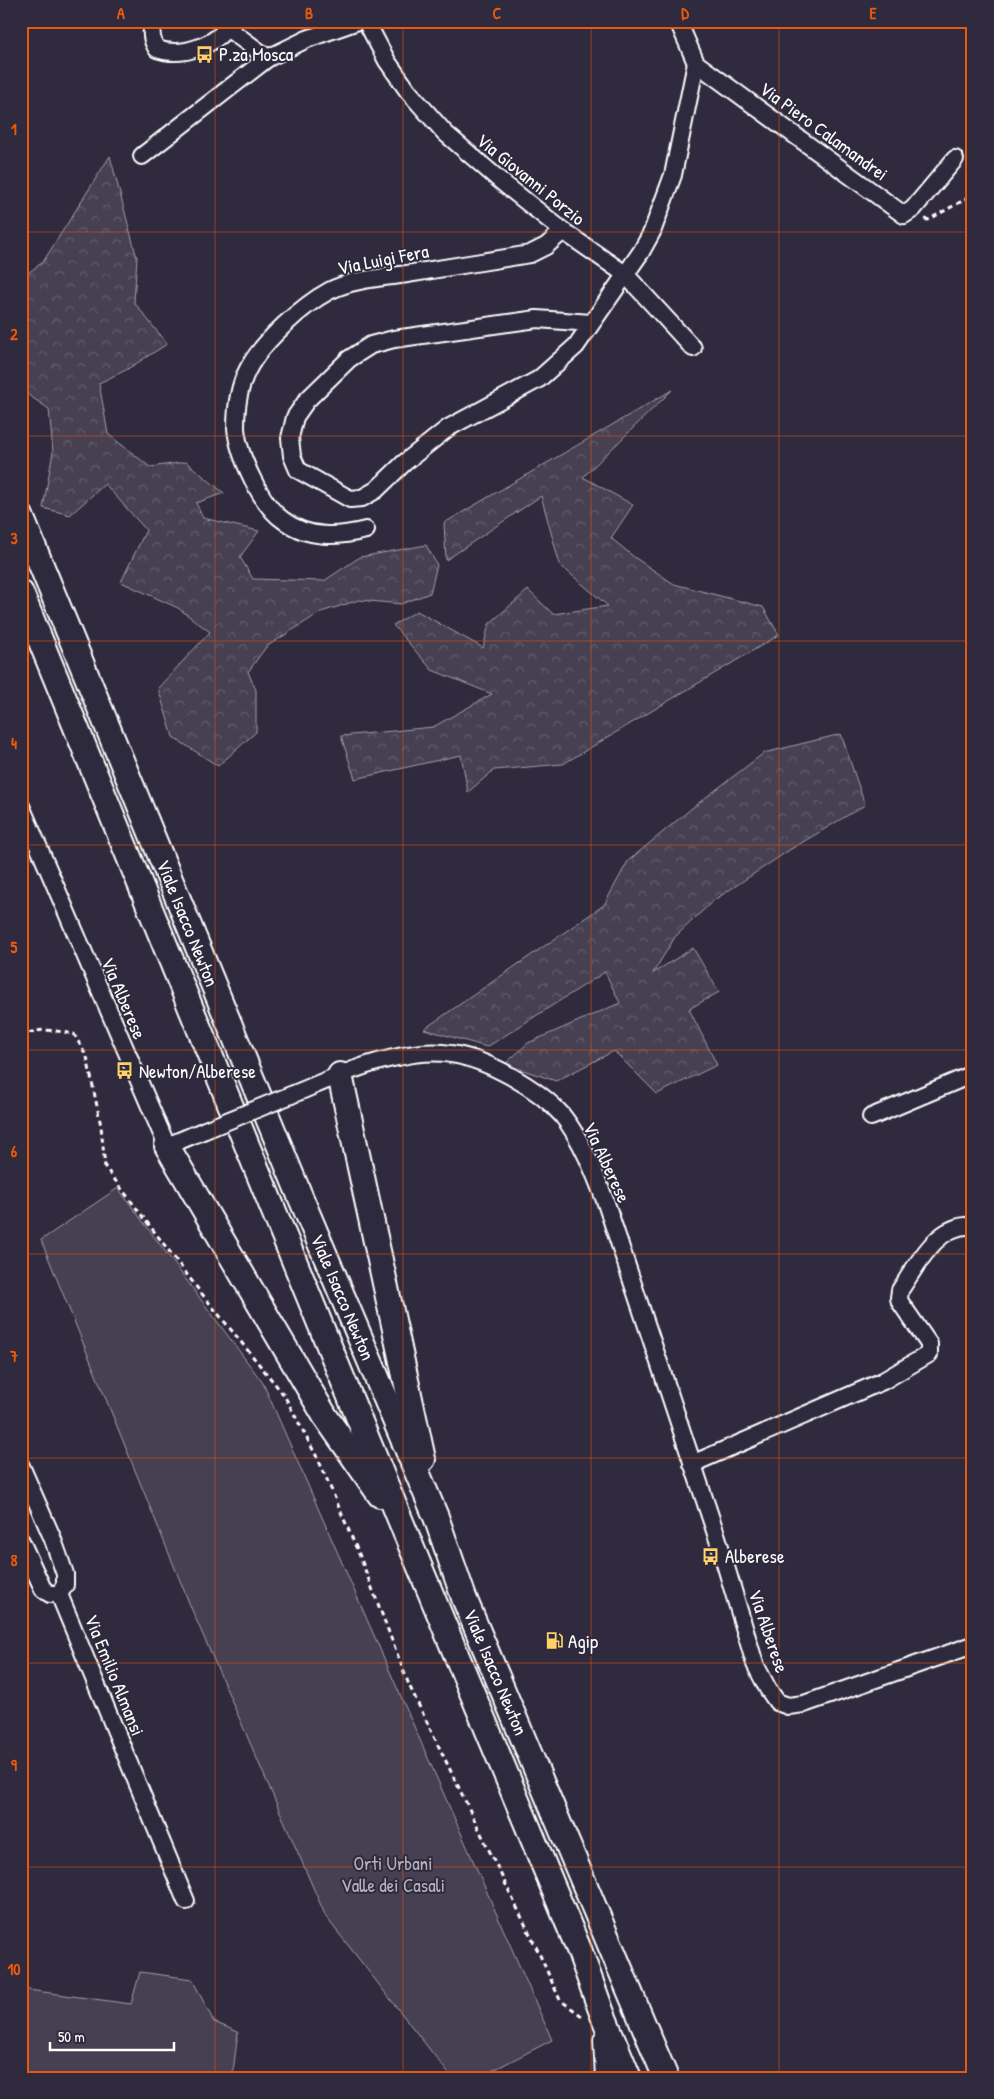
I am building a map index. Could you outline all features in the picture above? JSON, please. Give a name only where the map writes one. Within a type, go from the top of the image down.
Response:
[{"type":"highway","name":"Viale Isacco Newton","points":[[21,516],[300,1196],[436,1517],[464,1598],[545,1786],[666,2078]]},
{"type":"highway","name":"Viale Isacco Newton","points":[[21,593],[406,1534],[577,1943],[602,2013],[629,2078]]},
{"type":"highway","points":[[340,1075],[436,1517]]},
{"type":"highway","points":[[168,1146],[326,1416],[406,1534]]},
{"type":"highway","points":[[602,2013],[608,2054],[608,2078]]},
{"type":"highway","points":[[651,2043],[675,2078]]},
{"type":"street","points":[[154,21],[151,29],[154,43],[157,49],[165,52],[190,49],[205,44],[229,25],[268,58]]},
{"type":"street","points":[[142,156],[268,58],[307,39],[358,21]]},
{"type":"street","name":"Via Giovanni Porzio","points":[[366,21],[386,60],[397,76],[445,133],[563,231],[625,274],[693,348]]},
{"type":"street","points":[[591,323],[537,319],[394,339],[371,345],[349,359],[308,400],[295,417],[290,438],[292,456],[298,470],[350,499],[362,498],[376,490],[404,463],[448,428],[539,379],[576,346],[641,252],[652,232],[673,175],[696,63],[678,21]]},
{"type":"street","name":"Via Piero Calamandrei","points":[[696,63],[904,214]]},
{"type":"street","points":[[904,214],[912,209],[955,160]]},
{"type":"street","name":"Via Luigi Fera","points":[[366,530],[347,535],[329,536],[300,529],[283,521],[271,510],[261,496],[244,457],[236,429],[237,404],[248,368],[261,349],[307,306],[337,287],[367,279],[530,254],[546,246],[563,231]]},
{"type":"street","name":"Via Alberese","points":[[21,806],[154,1119],[168,1146],[368,1064],[423,1053],[450,1054],[483,1062],[516,1080],[549,1102],[562,1116],[581,1146],[603,1194],[718,1540],[755,1664],[777,1702],[788,1706],[804,1704],[973,1645]]},
{"type":"street","points":[[871,1117],[973,1074]]},
{"type":"street","points":[[692,1464],[883,1382],[929,1354],[929,1344],[900,1302],[900,1290],[939,1236],[959,1226],[973,1226]]},
{"type":"street","points":[[21,1466],[52,1537],[65,1574],[65,1585],[59,1594],[50,1594],[43,1589],[21,1540]]},
{"type":"street","name":"Via Emilio Almansi","points":[[59,1594],[186,1901]]},
{"type":"path","points":[[904,214],[928,220],[973,195]]},
{"type":"path","points":[[21,1037],[28,1032],[52,1030],[74,1034],[87,1057],[101,1126],[105,1167],[198,1289],[284,1395],[319,1461],[356,1545],[409,1685],[560,2000],[580,2016],[602,2013]]},
{"type":"green space","points":[[110,156],[137,258],[134,302],[167,344],[126,370],[99,383],[108,434],[150,467],[186,462],[224,493],[196,503],[203,518],[259,531],[240,557],[253,579],[324,581],[360,557],[426,545],[437,565],[430,593],[401,604],[359,600],[321,612],[266,647],[248,672],[256,690],[256,732],[218,766],[173,737],[158,688],[210,632],[178,608],[121,582],[146,530],[105,484],[70,515],[43,508],[53,452],[49,409],[21,390],[21,278],[43,262]]},
{"type":"green space","points":[[672,390],[583,477],[633,505],[611,538],[634,557],[674,584],[763,607],[779,635],[563,764],[494,770],[468,792],[461,755],[355,779],[341,736],[433,727],[492,694],[432,670],[393,625],[417,611],[483,648],[489,624],[528,590],[553,614],[608,606],[560,565],[541,496],[446,560],[444,523]]},
{"type":"green space","points":[[841,734],[865,805],[791,849],[713,901],[675,937],[653,973],[693,948],[719,992],[689,1009],[717,1065],[657,1094],[614,1051],[556,1081],[505,1064],[528,1043],[620,1003],[605,972],[487,1047],[424,1029],[604,905],[628,861],[692,808],[764,753]]},
{"type":"green space","name":"Orti Urbani Valle dei Casali","points":[[118,1188],[263,1383],[552,2040],[478,2078],[452,2078],[326,1917],[192,1610],[41,1240]]},
{"type":"green space","points":[[140,1972],[192,1979],[214,2022],[238,2032],[233,2072],[244,2078],[21,2078],[21,1989],[131,2004]]},
{"type":"place","name":"P.za Mosca","points":[[205,54]]},
{"type":"place","name":"Newton/Alberese","points":[[125,1071]]},
{"type":"place","name":"Alberese","points":[[711,1556]]},
{"type":"place","name":"Agip","points":[[554,1641]]}]
